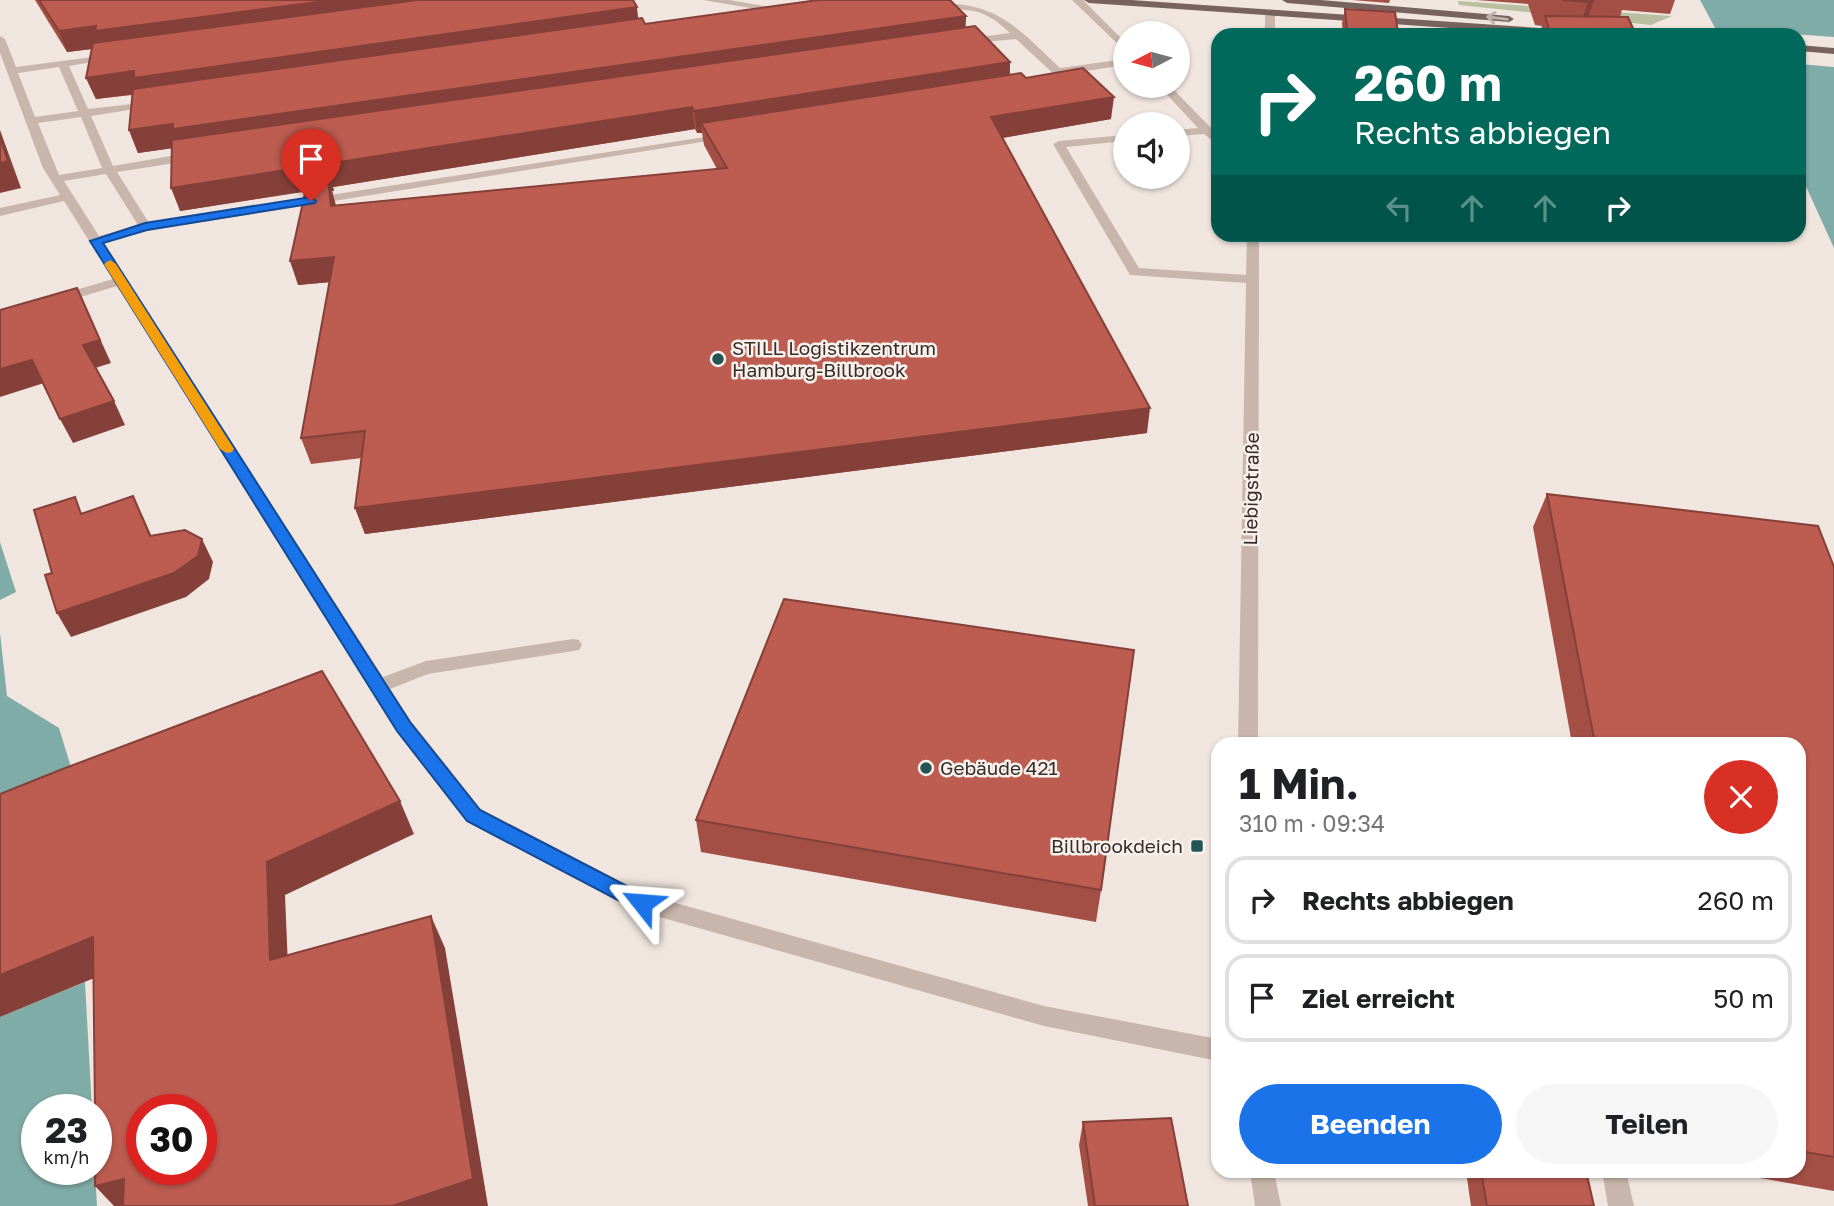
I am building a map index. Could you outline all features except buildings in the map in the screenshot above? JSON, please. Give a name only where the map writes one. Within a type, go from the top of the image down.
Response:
[{"type":"main road","points":[[1089,0],[1493,28]]},
{"type":"main road","points":[[1270,0],[1270,13]]},
{"type":"main road","points":[[1287,0],[1459,13],[1578,28]]},
{"type":"main road","points":[[1806,49],[1834,51]]},
{"type":"street","points":[[708,0],[753,3],[790,11],[745,17]]},
{"type":"street","points":[[1077,0],[1113,36]]},
{"type":"street","points":[[914,5],[985,9],[1006,21],[1064,80],[1040,86]]},
{"type":"street","points":[[1270,13],[1270,28]]},
{"type":"street","points":[[951,45],[1020,34]]},
{"type":"street","points":[[0,40],[9,79],[31,121],[49,168],[404,726],[474,815],[642,903],[1044,1016],[1211,1049]]},
{"type":"street","points":[[9,79],[63,63],[118,55]]},
{"type":"street","points":[[63,63],[108,169],[145,227]]},
{"type":"street","points":[[1058,72],[1113,64]]},
{"type":"street","points":[[1176,98],[1211,134]]},
{"type":"street","points":[[31,121],[166,101]]},
{"type":"street","points":[[1190,132],[1207,130]]},
{"type":"street","points":[[96,241],[145,227],[737,134]]},
{"type":"street","points":[[1113,139],[1059,144],[1135,272],[1253,279]]},
{"type":"street","points":[[56,179],[205,154]]},
{"type":"street","points":[[0,212],[67,197]]},
{"type":"street","name":"Liebigstraße","points":[[1248,737],[1253,242]]},
{"type":"street","points":[[46,303],[121,281]]},
{"type":"street","points":[[378,686],[426,668],[573,645]]},
{"type":"street","points":[[1263,1178],[1268,1206]]},
{"type":"street","points":[[1615,1178],[1621,1206]]},
{"type":"green space","points":[[1458,1],[1672,16],[1651,25],[1459,5]]},
{"type":"water","points":[[1700,0],[1834,0],[1834,248],[1806,186],[1806,28],[1715,28]]},
{"type":"water","points":[[0,542],[16,592],[0,600]]},
{"type":"water","points":[[0,633],[7,696],[59,728],[82,803],[0,837]]},
{"type":"water","points":[[85,982],[91,1094],[21,1094],[21,1185],[96,1185],[97,1206],[0,1206],[0,1017]]},
{"type":"pier","points":[[1806,35],[1834,37],[1834,67],[1806,65]]},
{"type":"slow traffic","points":[[110,264],[227,449]]},
{"type":"place","name":"STILL Logistikzentrum Hamburg-Billbrook","points":[[718,359]]},
{"type":"place","name":"Gebäude 421","points":[[926,768]]},
{"type":"place","name":"Billbrookdeich","points":[[1197,846]]},
{"type":"route","points":[[311,201],[145,227],[96,241],[404,726],[474,815],[642,903]]}]
